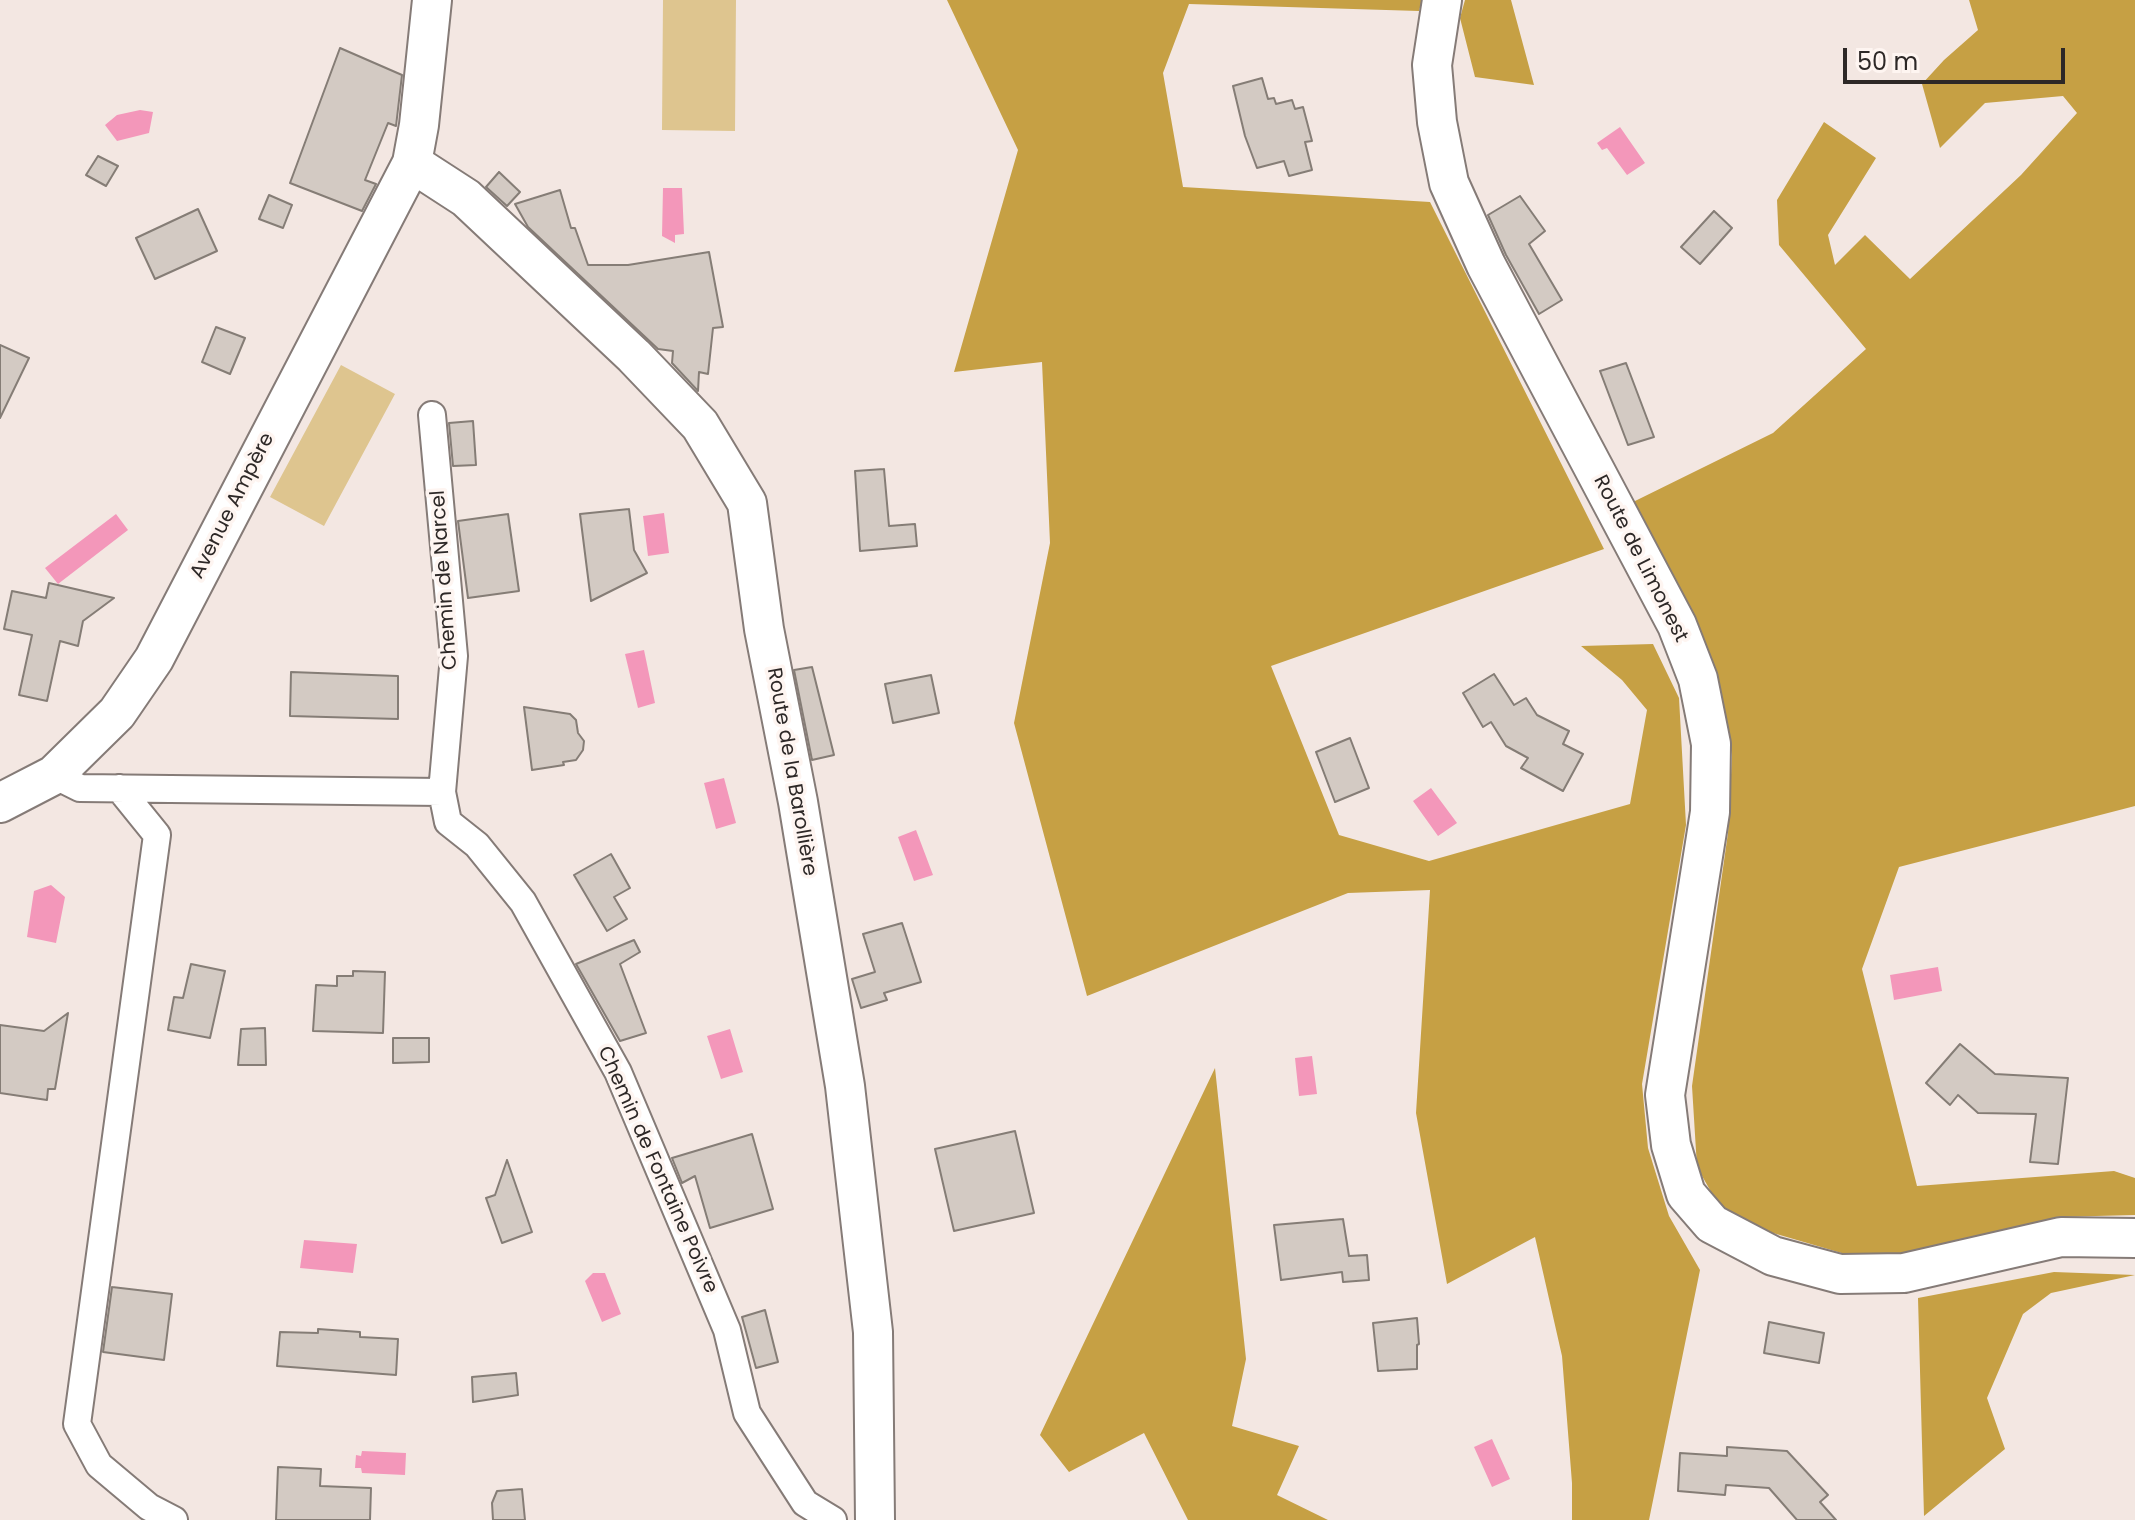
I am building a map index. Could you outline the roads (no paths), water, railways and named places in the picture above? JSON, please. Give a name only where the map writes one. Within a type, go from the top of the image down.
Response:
[{"type":"street","name":"Avenue Ampère","points":[[0,803],[54,775],[117,713],[154,659],[412,163],[432,0]]},
{"type":"street","name":"Route de Limonest","points":[[1442,0],[1432,65],[1437,122],[1449,183],[1486,265],[1677,625],[1698,679],[1711,744],[1710,812],[1665,1095],[1671,1145],[1686,1194],[1712,1224],[1773,1256],[1840,1274],[1904,1273],[2061,1237],[2135,1238]]},
{"type":"street","name":"Route de la Barollière","points":[[412,163],[466,198],[634,356],[700,425],[747,503],[764,629],[798,802],[845,1086],[873,1332],[875,1520]]},
{"type":"street","name":"Chemin de Narcel","points":[[432,415],[454,656],[442,792]]},
{"type":"street","points":[[54,775],[80,788],[442,792]]},
{"type":"street","points":[[119,788],[157,835],[77,1424],[99,1465],[149,1507],[174,1520]]},
{"type":"street","name":"Chemin de Fontaine Poivre","points":[[442,792],[448,822],[477,845],[523,902],[618,1072],[727,1330],[747,1413],[805,1503],[833,1520]]}]
